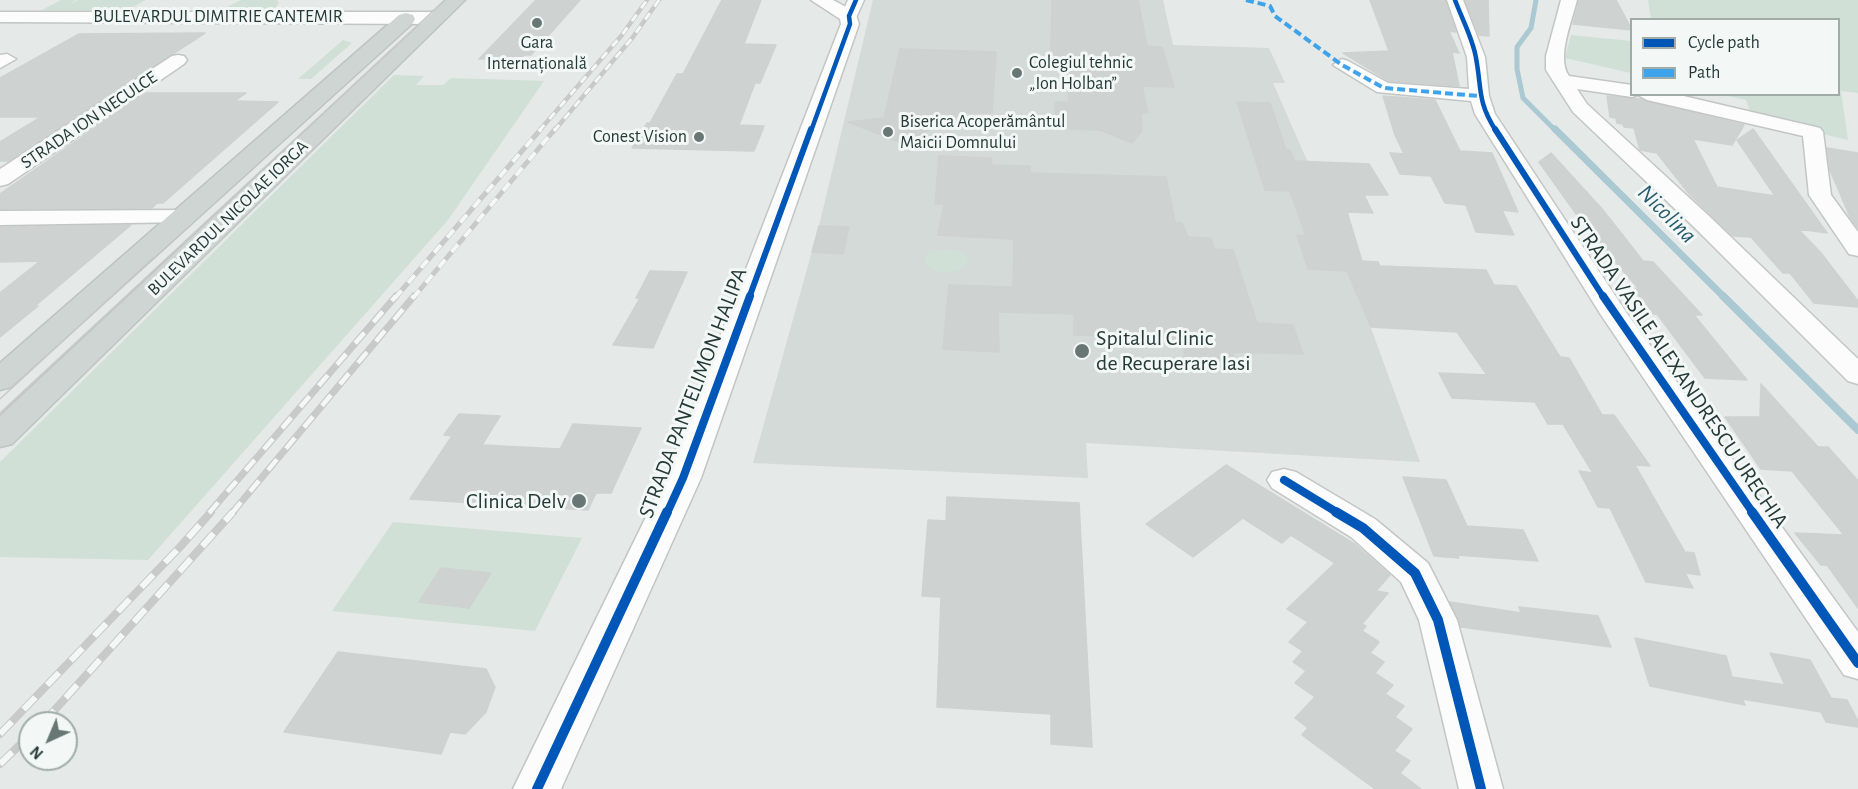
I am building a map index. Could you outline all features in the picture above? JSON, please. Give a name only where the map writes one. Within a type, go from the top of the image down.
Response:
[{"type":"main road","name":"BULEVARDUL NICOLAE IORGA","points":[[0,380],[183,217],[420,17],[456,0]]},
{"type":"main road","name":"BULEVARDUL NICOLAE IORGA","points":[[0,436],[420,17]]},
{"type":"street","points":[[820,0],[852,8]]},
{"type":"street","name":"STRADA VASILE ALEXANDRESCU URECHIA","points":[[1455,0],[1476,57],[1479,96],[1485,114],[1616,315],[1858,663]]},
{"type":"street","points":[[1569,0],[1555,56],[1555,70],[1561,81],[1593,121],[1701,221],[1858,375]]},
{"type":"street","name":"STRADA PANTELIMON HALIPA","points":[[537,789],[683,478],[850,24],[852,8]]},
{"type":"street","name":"BULEVARDUL DIMITRIE CANTEMIR","points":[[0,17],[420,17]]},
{"type":"street","name":"BULEVARDUL DIMITRIE CANTEMIR","points":[[0,24],[420,17]]},
{"type":"street","name":"STRADA ION NECULCE","points":[[0,179],[178,60]]},
{"type":"street","points":[[1342,65],[1384,88],[1479,96]]},
{"type":"street","points":[[1561,81],[1607,85],[1630,91]]},
{"type":"street","points":[[1656,96],[1813,132],[1820,195],[1858,249]]},
{"type":"street","points":[[0,218],[183,217]]},
{"type":"street","points":[[1284,480],[1364,528],[1415,573],[1438,620],[1481,789]]},
{"type":"shaded area","points":[[61,0],[76,0],[69,5],[78,0],[145,0],[130,9],[122,9],[127,6],[120,10],[42,10]]},
{"type":"shaded area","points":[[241,0],[277,0],[279,3],[274,9],[223,9]]},
{"type":"shaded area","name":"Spitalul Clinic de Recuperare Iasi","points":[[873,0],[1163,0],[1173,45],[1269,48],[1285,83],[1273,83],[1323,197],[1420,462],[1086,443],[1088,478],[753,463],[819,226]]},
{"type":"shaded area","points":[[1648,0],[1858,0],[1858,93],[1841,91],[1848,140],[1753,118],[1746,100],[1728,96],[1840,96],[1840,18],[1651,18]]},
{"type":"shaded area","points":[[1571,35],[1630,41],[1630,73],[1565,58]]},
{"type":"shaded area","points":[[343,40],[352,43],[311,79],[298,79]]},
{"type":"shaded area","points":[[394,75],[424,76],[416,85],[443,85],[451,78],[544,81],[448,220],[148,560],[0,557],[0,462]]},
{"type":"shaded area","points":[[946,249],[959,251],[967,257],[968,264],[952,272],[941,272],[925,264],[924,258],[930,252]]},
{"type":"shaded area","points":[[393,522],[582,538],[535,631],[332,611]]},
{"type":"building","name":"Gara Internațională","points":[[536,0],[580,0],[531,55],[524,55],[521,58],[479,59]]},
{"type":"building","points":[[722,0],[761,0],[744,44],[776,45],[760,83],[755,83],[739,125],[764,126],[754,151],[632,148],[647,123],[650,123],[677,74],[683,74]]},
{"type":"building","points":[[1052,0],[1138,0],[1147,46],[1162,47],[1174,87],[1142,86],[1148,113],[1141,113],[1142,131],[1132,143],[1100,130],[1056,129],[1055,102],[1069,102],[1065,55],[1051,55]]},
{"type":"building","points":[[1370,0],[1445,0],[1456,32],[1449,31],[1459,53],[1452,52],[1459,86],[1389,81],[1343,53],[1389,51]]},
{"type":"building","points":[[1465,0],[1488,0],[1489,36],[1479,35]]},
{"type":"building","points":[[1579,0],[1616,0],[1630,30],[1573,24]]},
{"type":"building","points":[[205,33],[8,161],[0,161],[0,142],[41,117],[0,117],[0,78],[79,34]]},
{"type":"building","points":[[900,49],[996,52],[992,113],[964,113],[902,143],[848,122],[884,118]]},
{"type":"building","points":[[145,93],[246,93],[235,101],[278,102],[163,203],[157,203],[152,208],[0,209],[0,194]]},
{"type":"building","points":[[1383,96],[1435,100],[1460,151],[1492,153],[1518,212],[1502,210],[1514,235],[1476,232],[1466,205],[1445,203],[1431,176],[1400,174],[1390,153],[1404,154],[1395,135]]},
{"type":"building","points":[[1607,96],[1640,99],[1744,125],[1732,145],[1693,139],[1717,187],[1775,196],[1737,140],[1753,129],[1827,233],[1798,229],[1821,253],[1858,301],[1858,307],[1814,303],[1790,273],[1783,273],[1751,237],[1733,236],[1690,195],[1657,153],[1640,150],[1634,128],[1624,127],[1623,124],[1617,123],[1616,118],[1610,117]]},
{"type":"building","points":[[1237,102],[1270,103],[1286,150],[1290,150],[1294,161],[1369,164],[1388,195],[1364,195],[1373,213],[1347,212],[1362,261],[1378,262],[1380,266],[1486,270],[1494,285],[1516,286],[1560,357],[1569,358],[1602,415],[1614,415],[1650,466],[1635,465],[1685,552],[1694,553],[1700,575],[1685,573],[1693,588],[1646,582],[1610,508],[1598,507],[1579,471],[1593,473],[1563,424],[1548,424],[1535,402],[1452,398],[1439,373],[1487,375],[1457,332],[1371,327],[1347,271],[1308,269],[1297,235],[1306,236],[1290,191],[1265,190]]},
{"type":"building","points":[[1827,148],[1858,153],[1858,228],[1850,217],[1830,170]]},
{"type":"building","points":[[1551,153],[1603,210],[1643,261],[1653,262],[1702,315],[1694,315],[1747,380],[1705,378],[1657,314],[1653,314],[1632,288],[1639,289],[1592,236],[1539,162]]},
{"type":"building","points":[[939,156],[991,158],[992,165],[1030,166],[1030,173],[1166,177],[1175,222],[1182,223],[1188,237],[1211,238],[1214,249],[1233,250],[1257,323],[1293,325],[1303,354],[1232,352],[1237,368],[1185,366],[1183,339],[1074,335],[1074,314],[998,312],[999,352],[943,349],[949,285],[1013,287],[1014,239],[938,235],[944,204],[935,204]]},
{"type":"building","points":[[131,225],[0,337],[0,293],[40,261],[0,262],[0,227]]},
{"type":"building","points":[[819,226],[849,227],[843,254],[812,252]]},
{"type":"building","points":[[650,271],[687,272],[653,348],[613,345],[640,298],[636,298]]},
{"type":"building","points":[[1761,384],[1818,447],[1828,447],[1858,481],[1858,608],[1827,565],[1821,565],[1795,533],[1844,535],[1792,471],[1761,469],[1725,417],[1760,417]]},
{"type":"building","points":[[459,414],[500,416],[482,445],[560,449],[573,424],[641,428],[611,493],[596,493],[588,510],[410,499],[452,436],[444,435]]},
{"type":"building","points":[[1226,465],[1356,545],[1390,575],[1376,591],[1388,593],[1362,624],[1366,626],[1362,631],[1379,642],[1370,653],[1384,662],[1375,673],[1393,685],[1385,694],[1404,706],[1395,717],[1412,729],[1394,751],[1410,761],[1400,773],[1421,789],[1375,789],[1302,735],[1308,728],[1295,718],[1315,697],[1295,683],[1306,671],[1293,662],[1303,651],[1289,642],[1308,622],[1287,609],[1335,563],[1291,535],[1282,543],[1243,518],[1193,557],[1146,524]]},
{"type":"building","points":[[1403,477],[1446,480],[1467,526],[1523,530],[1538,561],[1457,555],[1459,558],[1434,556]]},
{"type":"building","points":[[947,497],[1079,503],[1092,747],[1051,744],[1051,714],[937,707],[941,597],[922,596],[928,520],[946,521]]},
{"type":"building","points":[[441,568],[491,573],[469,608],[419,602]]},
{"type":"building","points":[[1450,602],[1521,613],[1519,607],[1598,616],[1611,647],[1461,627]]},
{"type":"building","points":[[1635,638],[1726,656],[1732,677],[1785,685],[1770,653],[1810,660],[1831,698],[1847,700],[1858,721],[1858,727],[1826,722],[1821,712],[1742,699],[1745,705],[1650,686]]},
{"type":"building","points":[[338,652],[486,669],[495,687],[486,712],[465,734],[450,732],[441,754],[284,732]]},
{"type":"waterway","name":"Nicolina","points":[[1536,0],[1531,28],[1517,47],[1517,69],[1523,98],[1556,131]]},
{"type":"waterway","name":"Nicolina","points":[[1555,129],[1725,298]]},
{"type":"waterway","name":"Nicolina","points":[[1723,296],[1858,430]]},
{"type":"tram line","points":[[0,413],[445,0]]},
{"type":"tram line","points":[[0,399],[153,258]]},
{"type":"railway","points":[[539,131],[622,35],[647,0]]},
{"type":"railway","points":[[554,131],[633,37],[659,0]]},
{"type":"railway","points":[[395,298],[541,129]]},
{"type":"railway","points":[[413,298],[555,129]]},
{"type":"railway","points":[[209,513],[396,296]]},
{"type":"railway","points":[[232,513],[414,296]]},
{"type":"railway","points":[[0,734],[211,512]]},
{"type":"railway","points":[[54,711],[233,512]]},
{"type":"railway","points":[[0,764],[18,747]]},
{"type":"marked path","points":[[1246,0],[1270,6],[1275,16],[1342,65],[1384,88],[1479,96]]},
{"type":"cycle path","points":[[537,789],[683,478],[850,24],[849,16],[856,0]]},
{"type":"cycle path","points":[[1455,0],[1476,57],[1479,96],[1485,114],[1615,315],[1858,663]]},
{"type":"cycle path","points":[[1284,480],[1363,528],[1415,573],[1438,620],[1481,789]]},
{"type":"place","name":"Gara Internațională","points":[[537,23]]},
{"type":"place","name":"Colegiul tehnic „Ion Holban”","points":[[1017,73]]},
{"type":"place","name":"Biserica Acoperământul Maicii Domnului","points":[[888,132]]},
{"type":"place","name":"Conest Vision","points":[[699,137]]},
{"type":"place","name":"Spitalul Clinic de Recuperare Iasi","points":[[1082,351]]},
{"type":"place","name":"Clinica Delv","points":[[579,501]]}]
